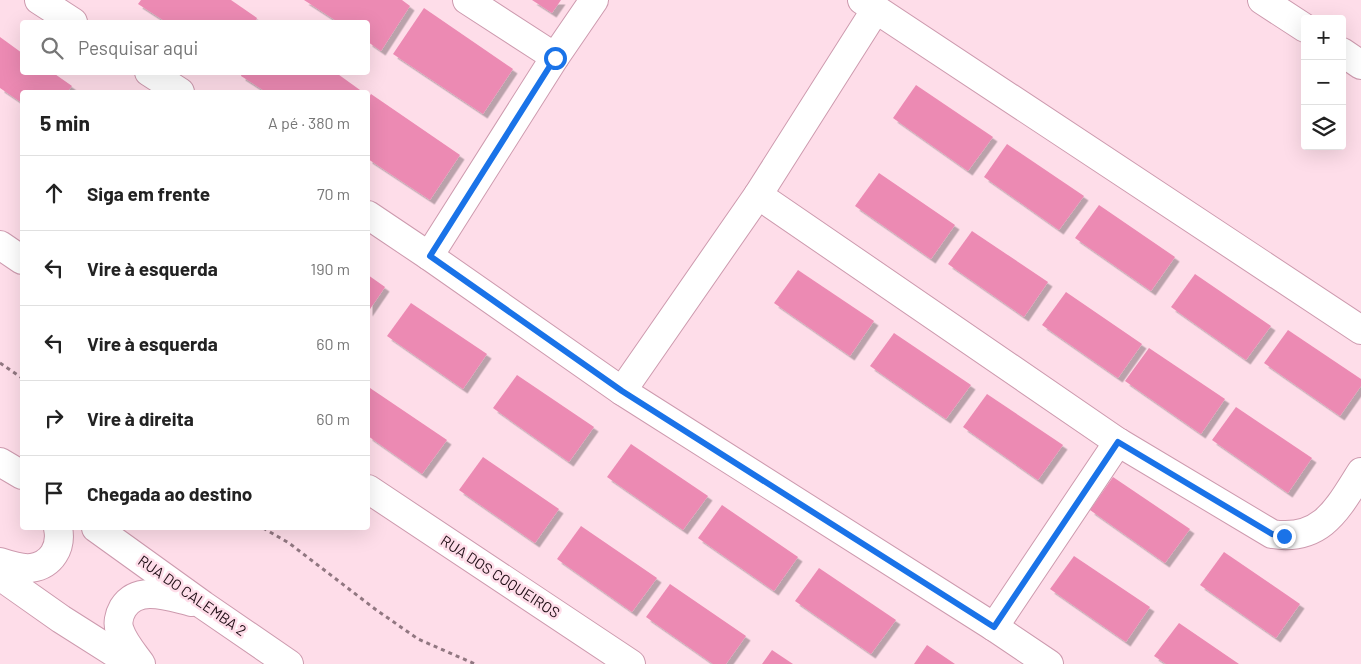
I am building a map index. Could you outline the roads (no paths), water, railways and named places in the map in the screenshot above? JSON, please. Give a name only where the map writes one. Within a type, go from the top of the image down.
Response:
[{"type":"street","points":[[39,0],[70,20]]},
{"type":"street","points":[[467,0],[555,58]]},
{"type":"street","points":[[430,256],[555,58],[594,0]]},
{"type":"street","points":[[1262,0],[1301,25]]},
{"type":"street","points":[[622,391],[758,195],[869,4],[1361,330]]},
{"type":"street","points":[[1346,55],[1361,64]]},
{"type":"street","points":[[154,75],[177,90]]},
{"type":"street","points":[[758,195],[1118,442],[1272,534],[1284,536],[1301,534],[1314,530],[1326,522],[1361,472]]},
{"type":"street","points":[[370,216],[430,256],[622,391],[994,627],[1049,664]]},
{"type":"street","points":[[0,245],[20,259]]},
{"type":"street","points":[[994,627],[1118,442]]},
{"type":"street","points":[[0,462],[20,474]]},
{"type":"street","name":"RUA DOS COQUEIROS","points":[[370,490],[632,664]]},
{"type":"street","points":[[0,562],[30,568],[48,562],[57,548],[58,530]]},
{"type":"street","name":"RUA DO CALEMBA 2","points":[[99,530],[203,606],[289,664]]},
{"type":"street","points":[[0,576],[61,619],[132,664]]},
{"type":"street","points":[[141,664],[125,642],[119,629],[119,617],[126,604],[134,597],[160,594],[203,606]]}]
